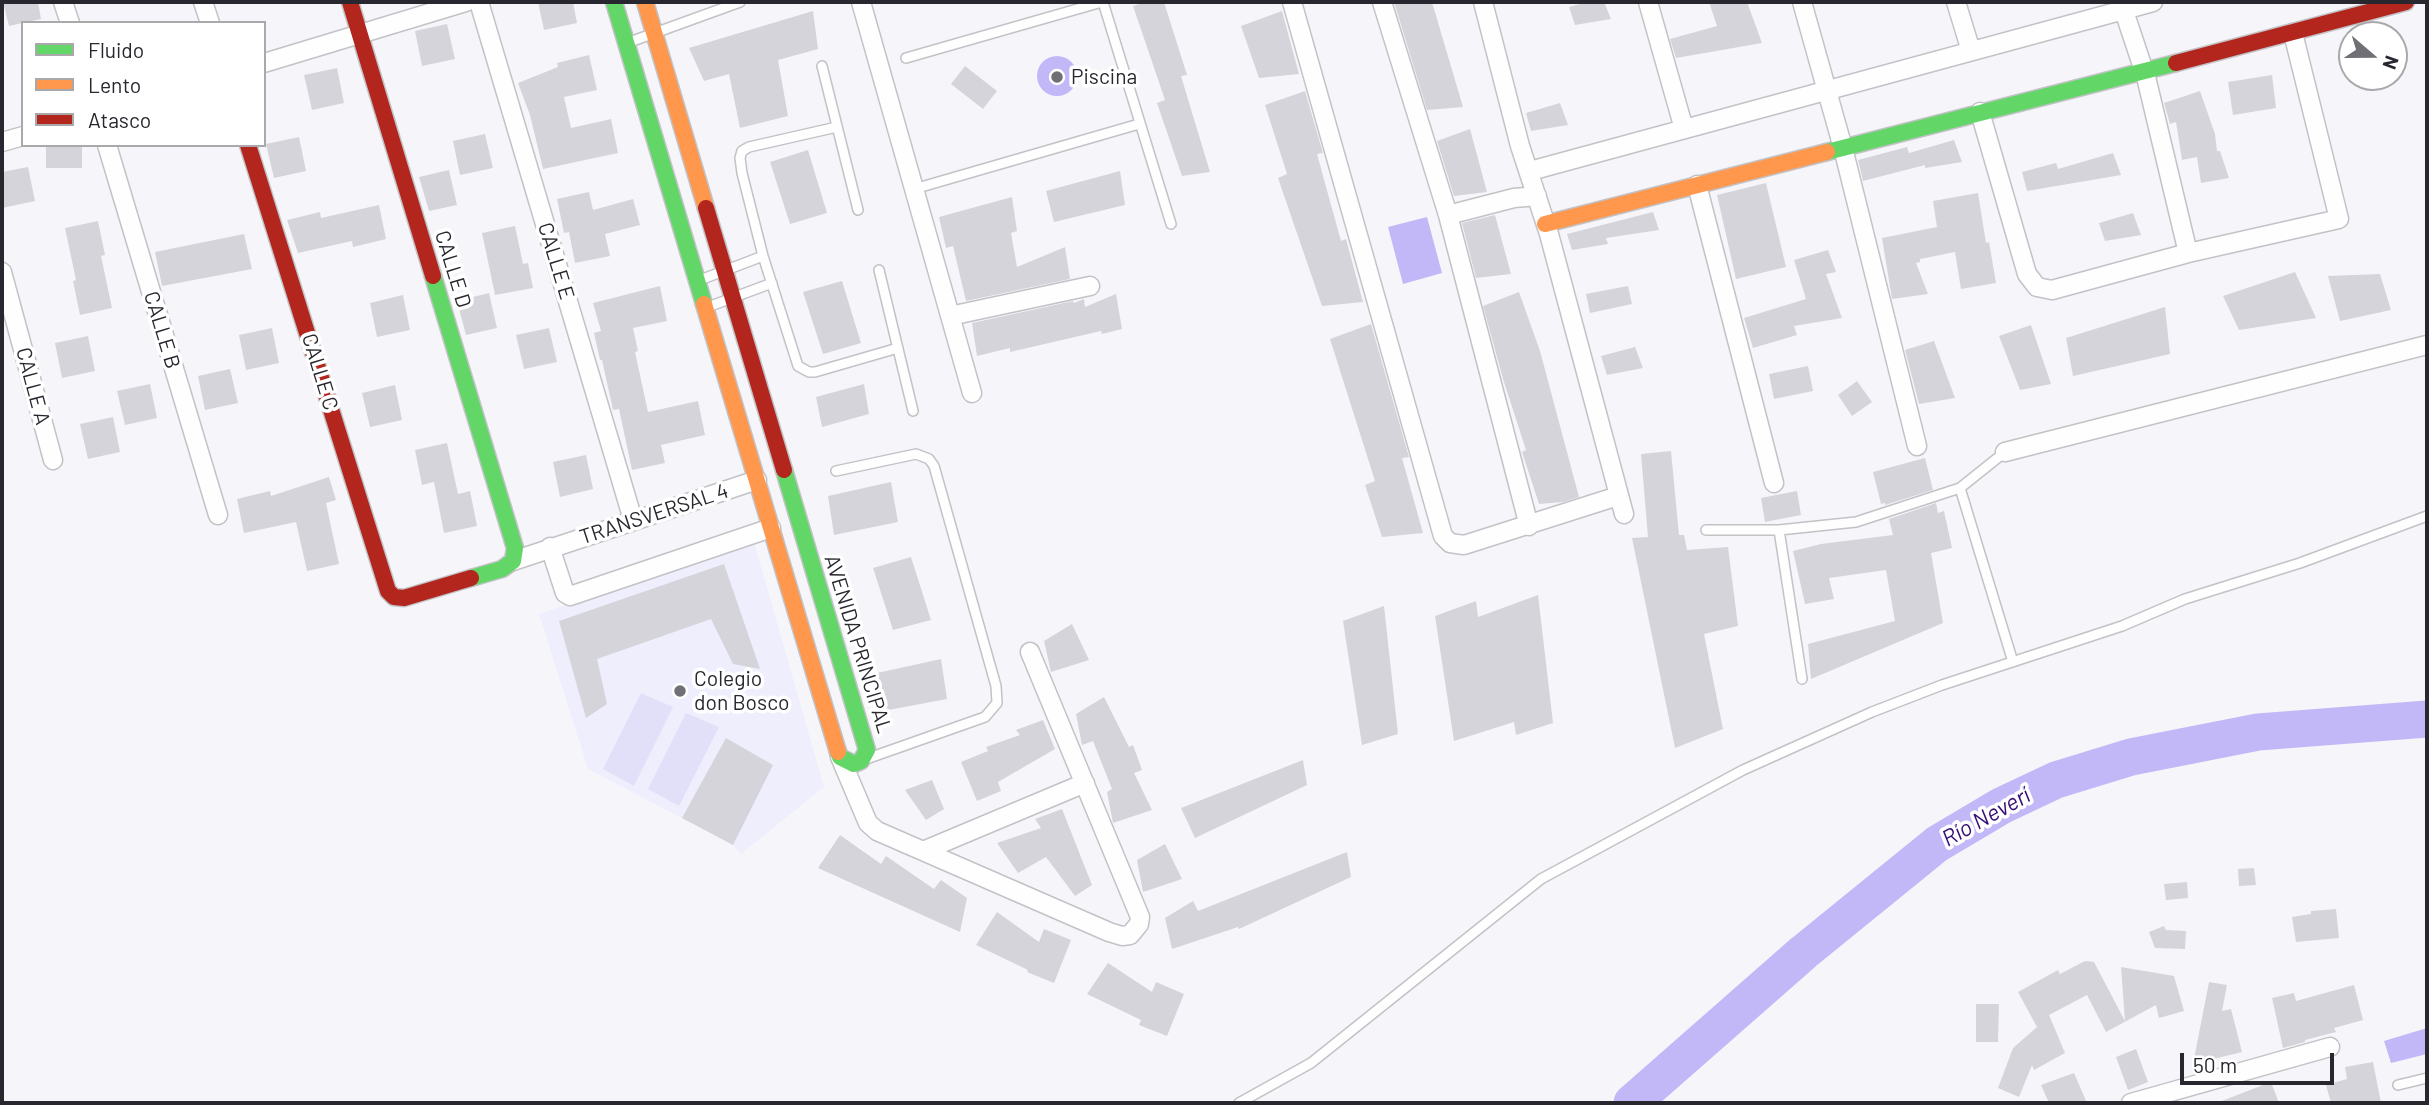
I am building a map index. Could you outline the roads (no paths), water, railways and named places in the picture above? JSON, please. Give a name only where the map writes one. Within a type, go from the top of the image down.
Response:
[{"type":"street","points":[[63,2],[69,21]]},
{"type":"street","points":[[203,2],[209,21]]},
{"type":"street","name":"CALLE D","points":[[350,2],[514,554]]},
{"type":"street","points":[[266,62],[466,2]]},
{"type":"street","name":"CALLE E","points":[[479,2],[634,520]]},
{"type":"street","points":[[614,2],[840,757],[868,823],[877,831],[1109,932],[1122,936],[1130,935],[1139,924],[1140,917],[1030,652]]},
{"type":"street","name":"AVENIDA PRINCIPAL","points":[[645,2],[867,750],[861,761],[855,764],[840,757]]},
{"type":"street","points":[[861,2],[972,393]]},
{"type":"street","points":[[1292,2],[1443,536],[1450,543],[1464,545],[1618,496]]},
{"type":"street","points":[[1382,2],[1448,215],[1529,526]]},
{"type":"street","points":[[1483,2],[1520,146],[1549,233],[1623,514]]},
{"type":"street","points":[[1648,2],[1684,129]]},
{"type":"street","points":[[1801,2],[1843,148],[1917,446]]},
{"type":"street","points":[[1956,2],[1971,51]]},
{"type":"street","points":[[1530,171],[1971,51],[2122,6],[2153,2]]},
{"type":"street","points":[[1545,224],[2406,2]]},
{"type":"street","points":[[2122,6],[2143,71],[2188,253]]},
{"type":"street","points":[[1980,112],[2028,274],[2037,286],[2052,290],[2188,253],[2339,219],[2293,33]]},
{"type":"street","points":[[2,142],[21,137]]},
{"type":"street","name":"CALLE B","points":[[108,147],[218,515]]},
{"type":"street","name":"CALLE C","points":[[249,147],[388,591],[394,597],[404,598],[502,569],[514,554]]},
{"type":"street","points":[[1696,185],[1774,483]]},
{"type":"street","points":[[1448,215],[1514,198],[1537,196]]},
{"type":"street","name":"CALLE A","points":[[2,272],[53,460]]},
{"type":"street","points":[[950,316],[1090,286]]},
{"type":"street","points":[[2005,452],[2427,345]]},
{"type":"street","name":"TRANSVERSAL 4","points":[[514,554],[550,547],[757,480]]},
{"type":"street","points":[[550,547],[565,593],[570,596],[771,528]]},
{"type":"street","points":[[923,851],[1085,783]]},
{"type":"street","points":[[2131,1103],[2330,1047]]},
{"type":"lane","points":[[627,43],[740,2]]},
{"type":"lane","points":[[906,58],[1102,2],[1171,224]]},
{"type":"lane","points":[[822,66],[858,210]]},
{"type":"lane","points":[[915,189],[1139,124]]},
{"type":"lane","points":[[837,127],[749,147],[742,151],[742,173],[764,256],[798,366],[815,372],[898,348]]},
{"type":"lane","points":[[698,281],[764,256]]},
{"type":"lane","points":[[879,271],[914,411]]},
{"type":"lane","points":[[705,307],[772,283]]},
{"type":"lane","points":[[1706,530],[1779,530],[1856,522],[1960,488],[2005,452]]},
{"type":"lane","points":[[836,471],[916,454],[929,459],[934,466],[996,687],[997,703],[985,717],[861,761]]},
{"type":"lane","points":[[1960,488],[2013,662]]},
{"type":"lane","points":[[1238,1103],[1311,1063],[1541,879],[1743,770],[1872,712],[2122,626],[2185,599],[2300,563],[2427,516]]},
{"type":"lane","points":[[1779,530],[1802,679]]},
{"type":"lane","points":[[2398,1085],[2427,1078]]},
{"type":"waterway","name":"Río Neverí","points":[[1632,1103],[1804,952],[1937,844],[2001,806],[2056,780],[2131,757],[2258,732],[2427,719]]},
{"type":"place","name":"Piscina","points":[[1057,77]]},
{"type":"place","name":"Colegio don Bosco","points":[[680,691]]}]
